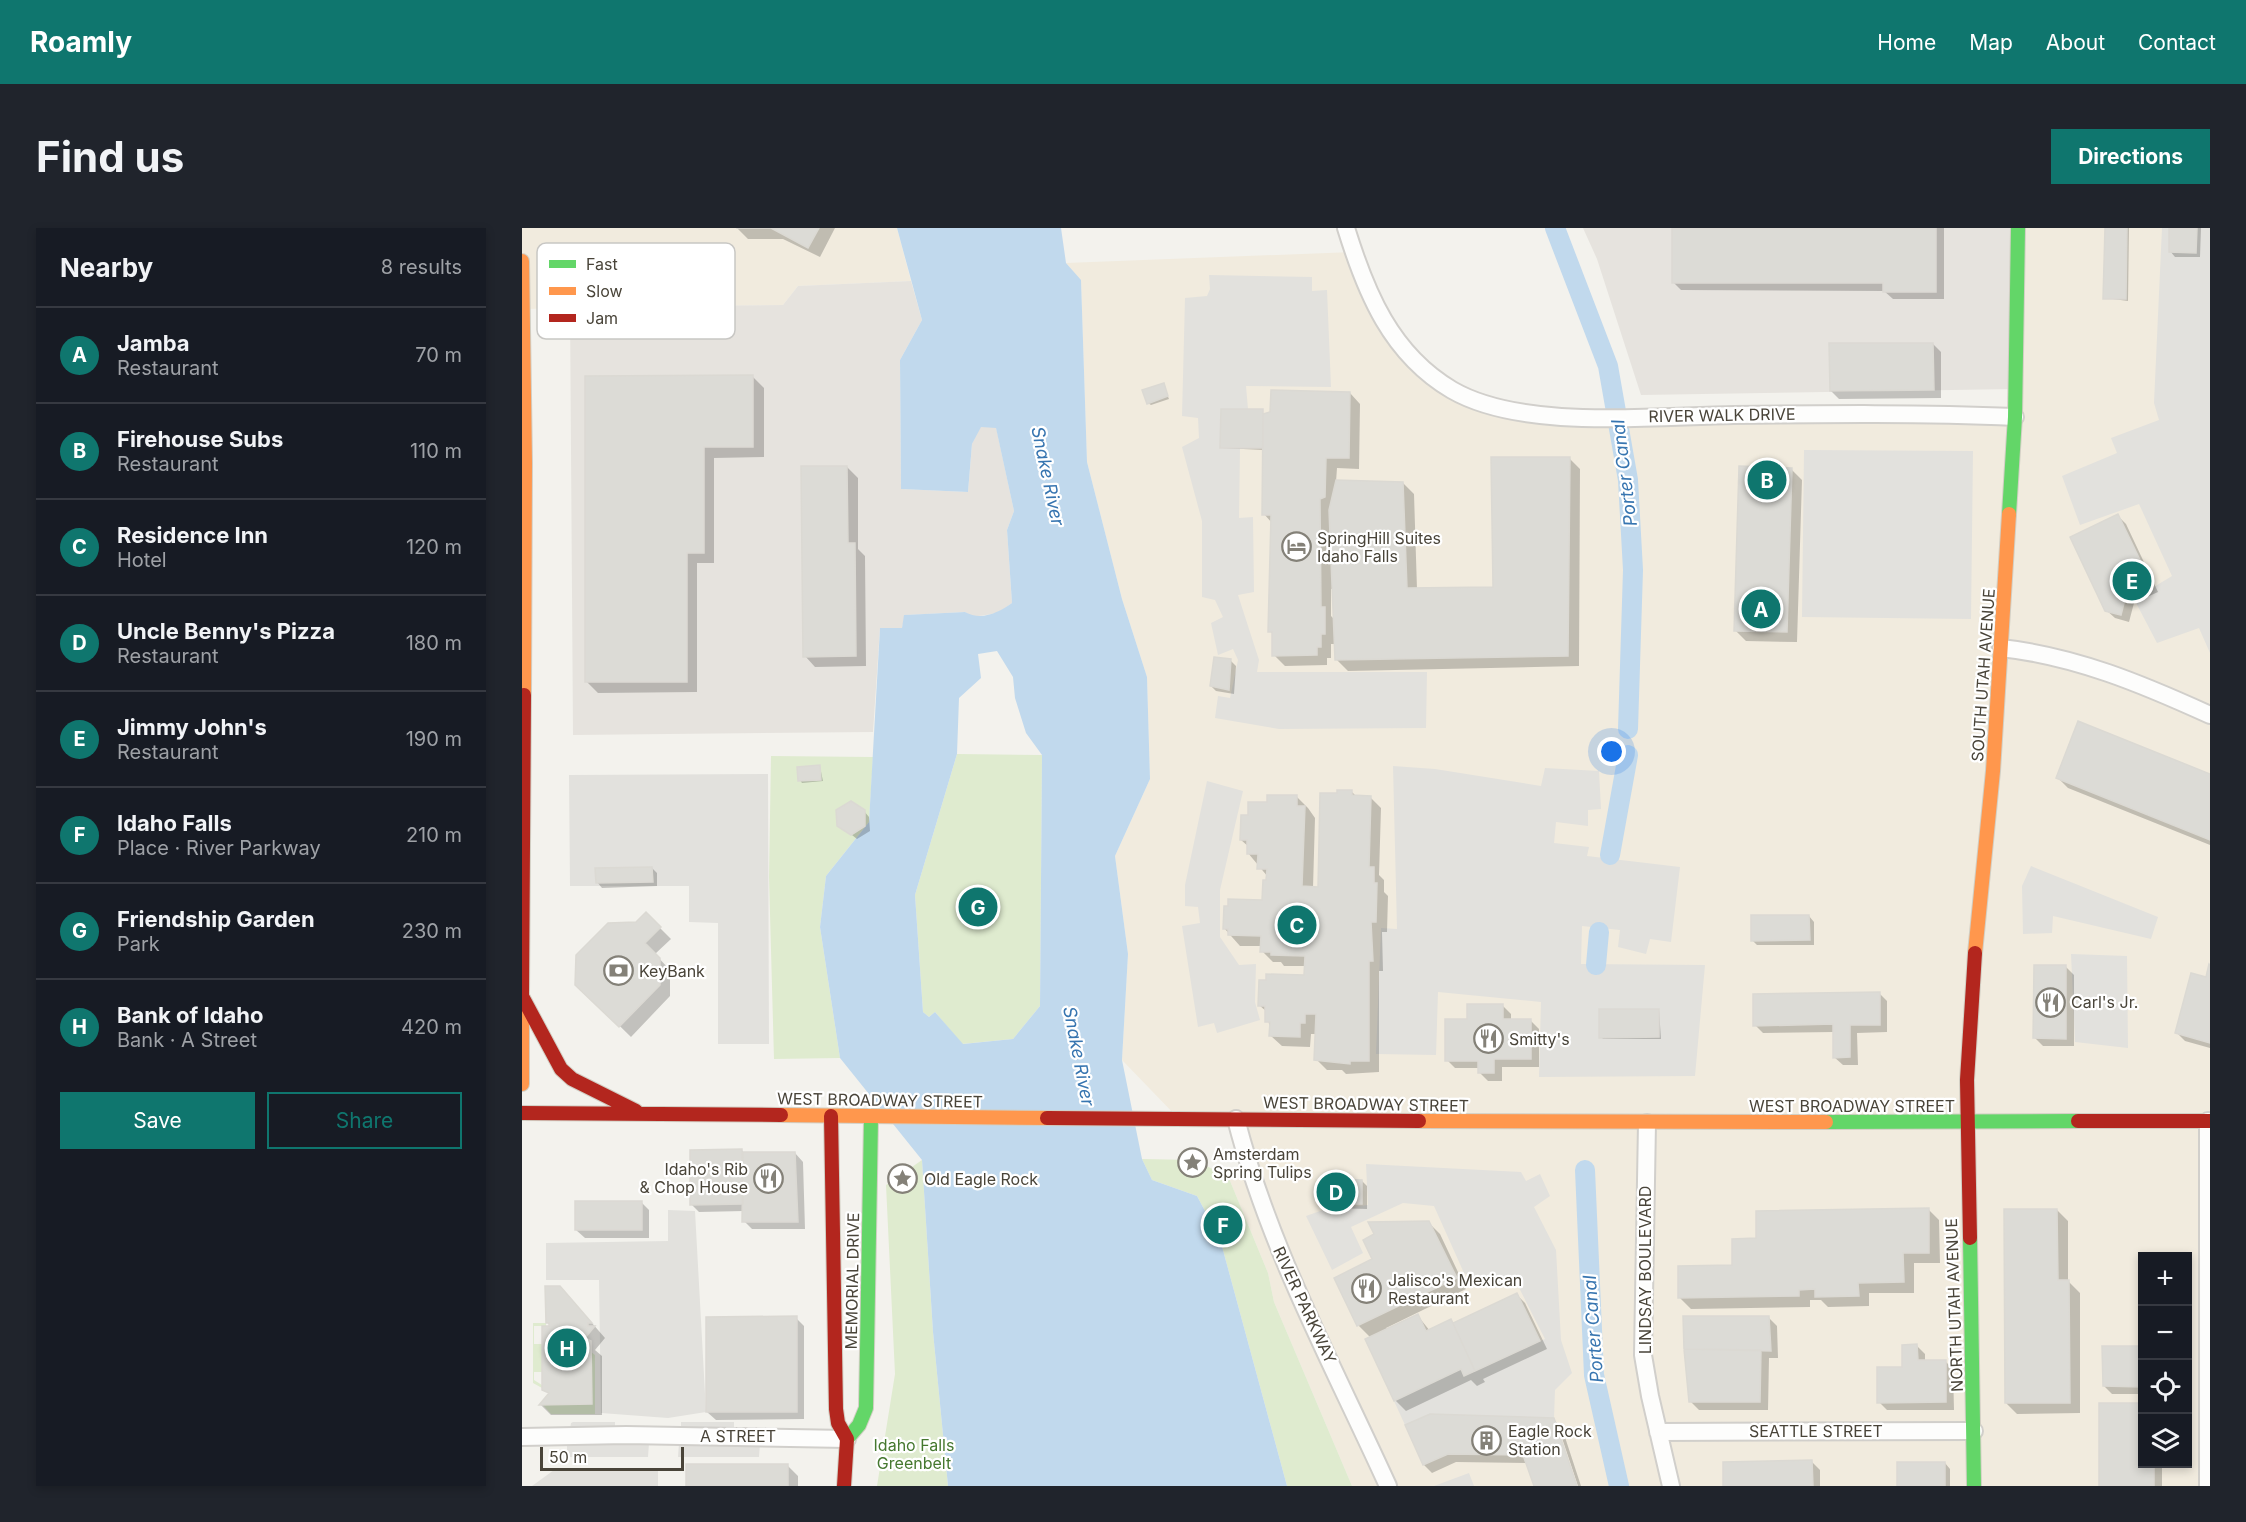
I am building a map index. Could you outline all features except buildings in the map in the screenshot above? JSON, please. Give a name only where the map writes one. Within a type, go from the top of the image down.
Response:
[{"type":"main road","name":"SOUTH UTAH AVENUE","points":[[1965,1122],[1979,894],[1993,771],[2015,417],[2018,228]]},
{"type":"main road","points":[[522,261],[522,1084]]},
{"type":"main road","points":[[523,998],[556,1063],[565,1073],[572,1079],[642,1114]]},
{"type":"main road","name":"WEST BROADWAY STREET","points":[[522,1113],[1647,1124],[2209,1121]]},
{"type":"main road","name":"MEMORIAL DRIVE","points":[[831,1116],[836,1409],[838,1423],[847,1439],[844,1486]]},
{"type":"main road","name":"MEMORIAL DRIVE","points":[[847,1439],[859,1425],[866,1408],[871,1118]]},
{"type":"main road","name":"NORTH UTAH AVENUE","points":[[1965,1122],[1974,1486]]},
{"type":"street","name":"RIVER WALK DRIVE","points":[[1346,228],[1359,270],[1387,330],[1417,364],[1452,390],[1485,406],[1540,415],[1594,417],[1830,414],[2015,417]]},
{"type":"street","points":[[2001,648],[2036,652],[2084,664],[2134,681],[2210,715]]},
{"type":"street","name":"RIVER PARKWAY","points":[[1236,1119],[1265,1218],[1313,1327],[1388,1486]]},
{"type":"street","points":[[2208,1486],[2209,1121]]},
{"type":"street","name":"LINDSAY BOULEVARD","points":[[1647,1124],[1642,1292],[1643,1355],[1671,1486]]},
{"type":"street","name":"SEATTLE STREET","points":[[1658,1432],[1974,1431]]},
{"type":"street","name":"A STREET","points":[[522,1437],[626,1435],[847,1439]]},
{"type":"shaded area","points":[[522,228],[897,228],[911,281],[798,286],[783,305],[735,306],[735,243],[537,243],[537,309],[522,309]]},
{"type":"shaded area","points":[[1583,228],[2018,228],[2015,389],[1641,395],[1597,259]]},
{"type":"shaded area","points":[[2018,228],[2210,228],[2210,1486],[1352,1486],[1274,1302],[1268,1273],[1228,1176],[1247,1160],[1236,1119],[1178,1118],[1122,1060],[1128,954],[1115,856],[1150,779],[1147,677],[1122,599],[1087,462],[1081,281],[1066,263],[1353,252],[1387,330],[1452,390],[1540,415],[2015,417]]},
{"type":"shaded area","points":[[2162,228],[2210,228],[2210,653],[2199,628],[2157,643],[2134,599],[2172,576],[2139,504],[2080,525],[2062,476],[2117,453],[2111,438],[2159,420],[2154,403]]},
{"type":"shaded area","points":[[1209,275],[1312,277],[1312,291],[1327,290],[1331,387],[1246,386],[1248,409],[1221,409],[1221,448],[1240,448],[1239,518],[1253,517],[1254,592],[1238,595],[1259,660],[1257,672],[1427,672],[1426,728],[1279,729],[1215,718],[1218,696],[1230,698],[1238,660],[1233,649],[1218,655],[1211,623],[1223,617],[1215,600],[1202,597],[1202,521],[1182,447],[1199,438],[1198,418],[1182,416],[1185,298],[1207,296],[1210,289]]},
{"type":"shaded area","points":[[911,281],[922,320],[900,360],[901,489],[968,492],[972,444],[980,427],[996,427],[1014,511],[1007,530],[1012,603],[998,613],[973,617],[965,612],[905,615],[902,628],[880,628],[873,732],[573,735],[570,339],[735,339],[735,305],[783,305],[798,286]]},
{"type":"shaded area","points":[[1804,450],[1973,451],[1971,619],[1802,617]]},
{"type":"shaded area","points":[[1393,766],[1435,769],[1541,786],[1545,768],[1599,771],[1601,809],[1588,810],[1588,826],[1556,822],[1554,843],[1589,847],[1587,856],[1680,867],[1671,942],[1650,939],[1646,954],[1618,947],[1620,930],[1582,926],[1581,964],[1705,965],[1695,1076],[1539,1077],[1541,1002],[1438,992],[1436,1055],[1376,1054],[1381,928],[1397,929]]},
{"type":"shaded area","points":[[768,774],[769,1044],[718,1044],[718,923],[689,922],[689,886],[570,886],[569,775]]},
{"type":"shaded area","points":[[1207,781],[1243,791],[1220,890],[1220,937],[1239,965],[1256,964],[1255,1002],[1260,1020],[1217,1033],[1214,1023],[1198,1027],[1182,926],[1200,923],[1198,907],[1185,906],[1185,885]]},
{"type":"shaded area","points":[[2031,866],[2158,917],[2151,939],[2053,916],[2052,933],[2023,934],[2022,886]]},
{"type":"shaded area","points":[[2071,954],[2127,956],[2128,1048],[2075,1042]]},
{"type":"shaded area","points":[[1366,1164],[1521,1172],[1526,1181],[1540,1174],[1550,1196],[1534,1207],[1556,1250],[1561,1340],[1572,1373],[1555,1390],[1554,1418],[1430,1414],[1405,1425],[1394,1401],[1461,1369],[1465,1376],[1545,1339],[1513,1276],[1493,1286],[1464,1273],[1434,1206],[1403,1203],[1351,1227],[1363,1253],[1332,1270],[1306,1216],[1323,1210],[1368,1205]]},
{"type":"shaded area","points":[[668,1210],[695,1211],[706,1412],[668,1418],[601,1413],[599,1280],[546,1280],[546,1243],[668,1241]]},
{"type":"shaded area","points":[[573,1422],[615,1422],[615,1429],[570,1429]]},
{"type":"shaded area","points":[[681,1422],[734,1422],[734,1429],[681,1429]]},
{"type":"shaded area","points":[[567,1443],[649,1443],[648,1457],[567,1457]]},
{"type":"shaded area","points":[[679,1443],[760,1443],[759,1457],[678,1457]]},
{"type":"shaded area","points":[[554,1470],[658,1470],[658,1486],[532,1486]]},
{"type":"shaded area","points":[[1469,1473],[1474,1486],[1434,1486]]},
{"type":"green space","points":[[957,754],[1042,755],[1040,1006],[1013,1039],[962,1044],[935,1012],[929,1017],[923,1012],[915,895]]},
{"type":"green space","points":[[771,756],[873,757],[869,822],[826,876],[820,927],[840,1058],[774,1059],[769,877]]},
{"type":"green space","points":[[1142,1159],[1193,1160],[1228,1176],[1268,1273],[1274,1302],[1352,1486],[1287,1486],[1220,1239],[1197,1196],[1152,1180]]},
{"type":"green space","name":"Idaho Falls Greenbelt","points":[[922,1160],[933,1332],[948,1486],[877,1486],[895,1374],[886,1185]]},
{"type":"green space","points":[[533,1323],[546,1323],[546,1326],[534,1326],[534,1344],[542,1344],[542,1372],[534,1372],[534,1380],[542,1385],[542,1388],[533,1383]]},
{"type":"green space","points":[[591,1352],[595,1355],[595,1414],[551,1414],[543,1405],[591,1404]]},
{"type":"water","name":"Snake River","points":[[897,228],[1061,228],[1066,263],[1081,280],[1087,462],[1122,599],[1147,677],[1150,779],[1115,856],[1128,954],[1122,1060],[1142,1159],[1152,1180],[1197,1196],[1220,1239],[1287,1486],[948,1486],[933,1332],[922,1160],[840,1058],[820,927],[826,876],[869,822],[880,628],[902,628],[904,615],[965,612],[983,616],[995,613],[1012,603],[1007,530],[1014,511],[996,428],[981,427],[972,444],[968,492],[901,489],[900,360],[922,320]],"holes":[[[997,651],[1013,677],[1015,698],[1026,733],[1042,755],[1040,1006],[1013,1039],[963,1044],[935,1012],[929,1017],[923,1012],[915,895],[957,754],[959,698],[981,678],[978,654]]]},
{"type":"waterway","name":"Porter Canal","points":[[1555,228],[1608,366],[1628,480],[1633,570],[1628,729]]},
{"type":"waterway","name":"Porter Canal","points":[[1610,855],[1628,755]]},
{"type":"waterway","name":"Porter Canal","points":[[1596,965],[1599,932]]},
{"type":"waterway","name":"Porter Canal","points":[[1585,1170],[1594,1375],[1619,1486]]},
{"type":"traffic: fast","points":[[2009,514],[2015,417],[2018,228]]},
{"type":"traffic: fast","points":[[847,1439],[859,1425],[866,1408],[871,1118]]},
{"type":"traffic: fast","points":[[1826,1122],[2078,1121]]},
{"type":"traffic: fast","points":[[1970,1238],[1974,1486]]},
{"type":"traffic: slow","points":[[522,261],[525,463],[524,695]]},
{"type":"traffic: slow","points":[[1975,953],[1993,771],[2009,514]]},
{"type":"traffic: slow","points":[[522,995],[522,1084]]},
{"type":"traffic: slow","points":[[781,1115],[1047,1118]]},
{"type":"traffic: slow","points":[[1419,1121],[1826,1122]]},
{"type":"traffic: jam","points":[[522,995],[524,695]]},
{"type":"traffic: jam","points":[[1970,1238],[1967,1080],[1975,953]]},
{"type":"traffic: jam","points":[[523,998],[561,1069],[572,1079],[636,1111]]},
{"type":"traffic: jam","points":[[522,1113],[781,1115]]},
{"type":"traffic: jam","points":[[831,1116],[836,1409],[838,1423],[847,1439],[844,1486]]},
{"type":"traffic: jam","points":[[1047,1118],[1419,1121]]},
{"type":"traffic: jam","points":[[2078,1121],[2210,1121]]},
{"type":"place","name":"Firehouse Subs","points":[[1767,480]]},
{"type":"place","name":"SpringHill Suites Idaho Falls","points":[[1296,547]]},
{"type":"place","name":"Jimmy John's","points":[[2132,581]]},
{"type":"place","name":"Jamba","points":[[1761,609]]},
{"type":"place","name":"Friendship Garden","points":[[978,907]]},
{"type":"place","name":"Residence Inn","points":[[1297,925]]},
{"type":"place","name":"KeyBank","points":[[618,971]]},
{"type":"place","name":"Carl's Jr.","points":[[2050,1002]]},
{"type":"place","name":"Smitty's","points":[[1488,1039]]},
{"type":"place","name":"Amsterdam Spring Tulips","points":[[1192,1163]]},
{"type":"place","name":"Idaho's Rib & Chop House","points":[[769,1178]]},
{"type":"place","name":"Old Eagle Rock","points":[[903,1179]]},
{"type":"place","name":"Uncle Benny's Pizza","points":[[1336,1192]]},
{"type":"place","name":"Idaho Falls","points":[[1223,1225]]},
{"type":"place","name":"Jalisco's Mexican Restaurant","points":[[1367,1289]]},
{"type":"place","name":"Bank of Idaho","points":[[567,1348]]},
{"type":"place","name":"Eagle Rock Station","points":[[1487,1440]]}]
